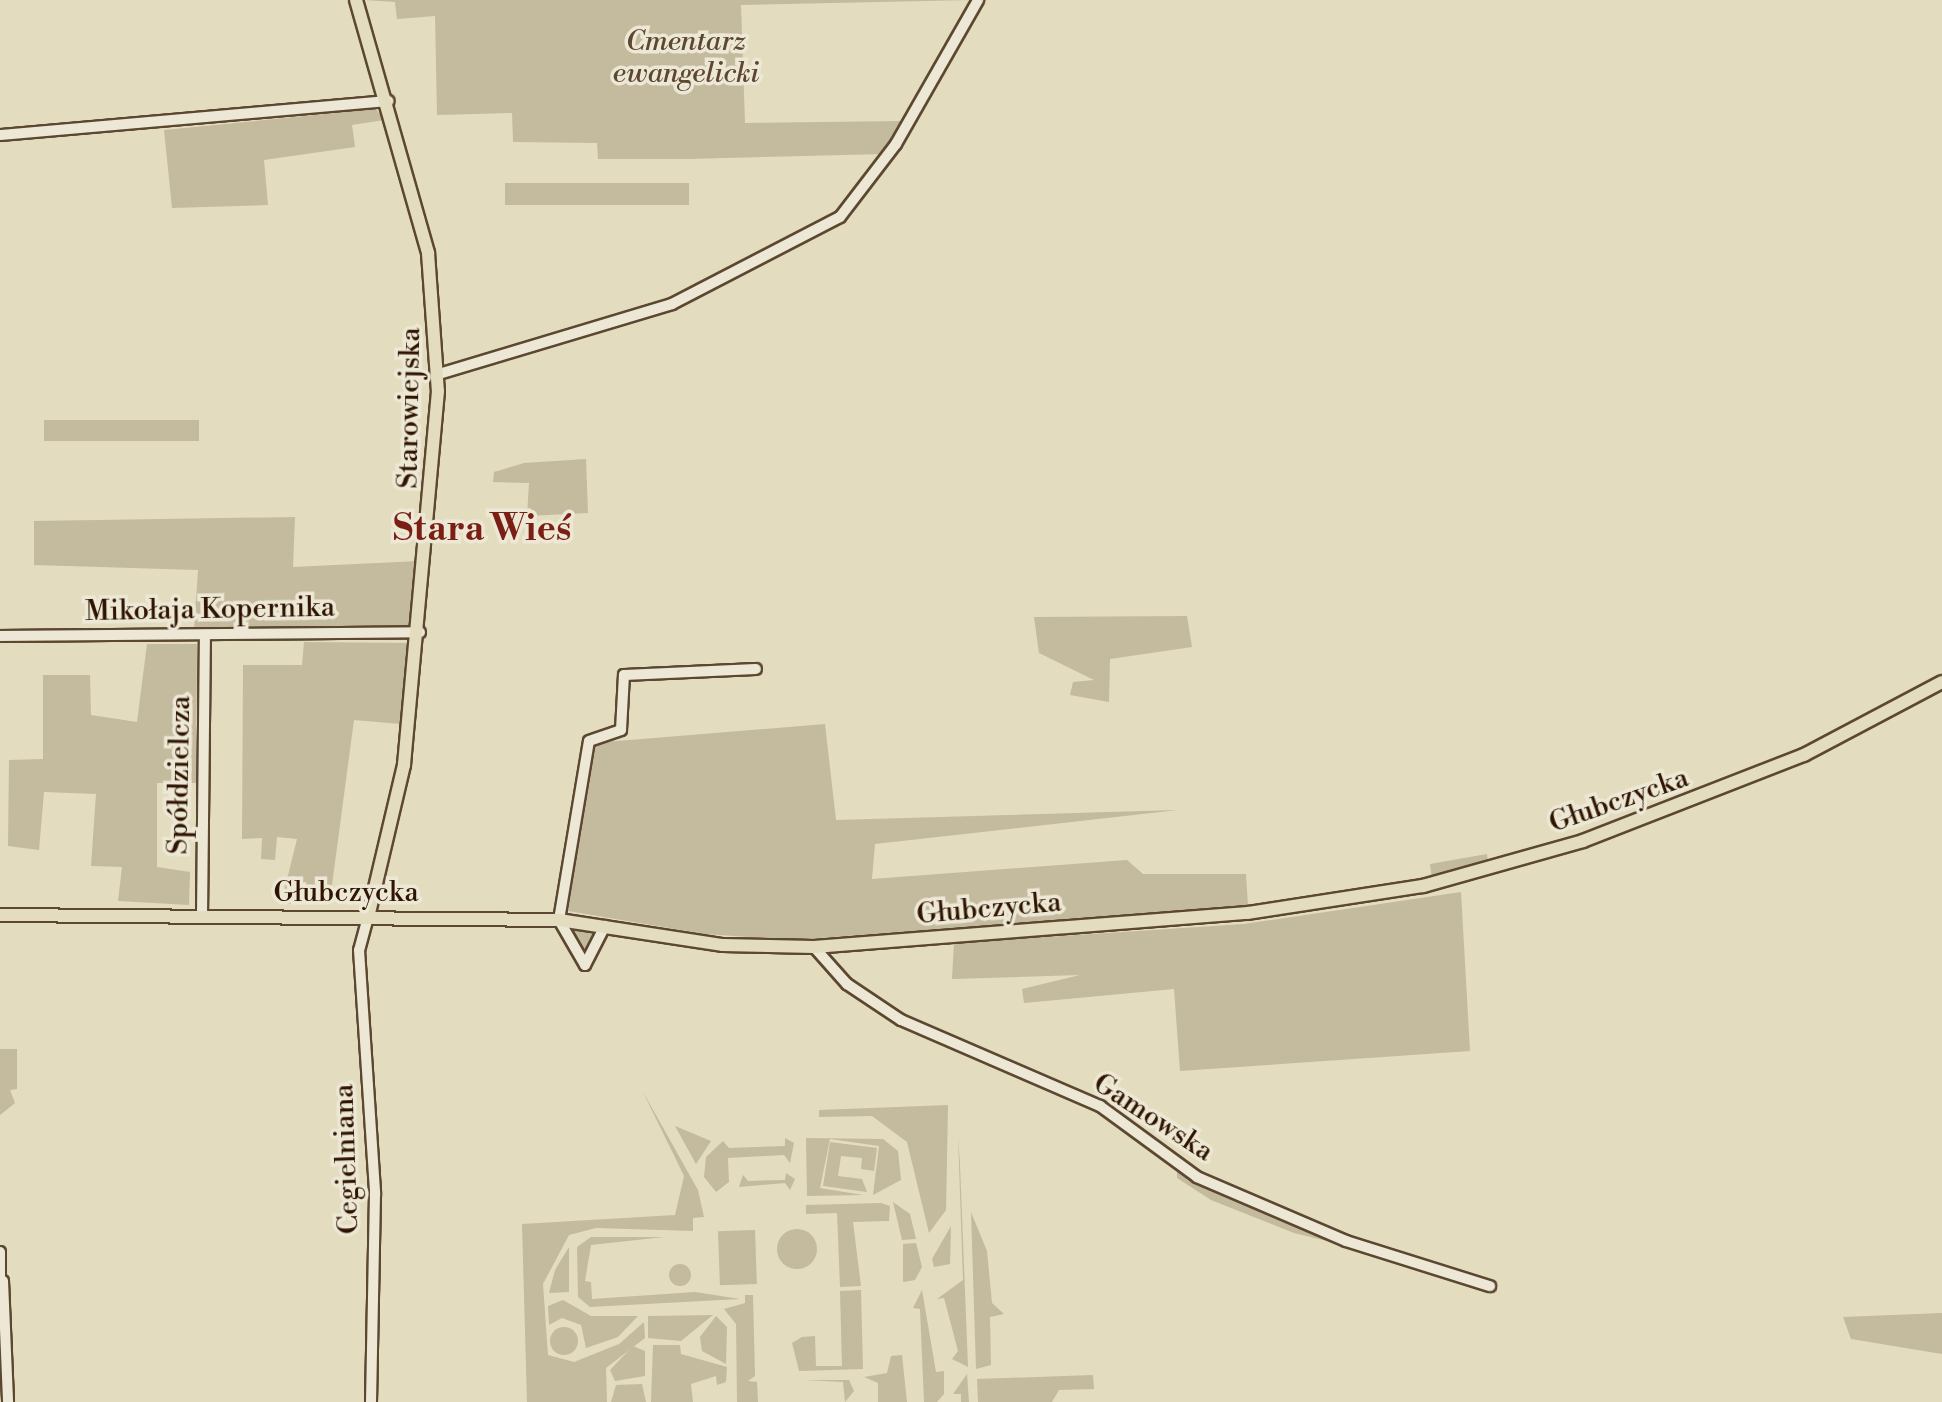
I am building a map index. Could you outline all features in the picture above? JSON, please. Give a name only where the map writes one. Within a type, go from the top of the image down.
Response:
[{"type":"main road","name":"Starowiejska","points":[[356,0],[389,101],[435,300],[437,441],[420,632],[401,781],[368,917]]},
{"type":"main road","name":"Głubczycka","points":[[0,915],[559,920],[723,945],[814,947],[1248,913],[1423,886],[1700,799],[1942,682]]},
{"type":"street","points":[[442,373],[672,304],[840,217],[896,144],[978,0]]},
{"type":"street","points":[[0,135],[389,101]]},
{"type":"street","name":"Mikołaja Kopernika","points":[[0,636],[420,632]]},
{"type":"street","name":"Spółdzielcza","points":[[202,916],[205,635]]},
{"type":"street","points":[[605,926],[585,965],[559,920],[589,741],[621,730],[624,675],[756,669]]},
{"type":"street","name":"Cegielniana","points":[[368,917],[359,950],[375,1194],[371,1402]]},
{"type":"street","name":"Gamowska","points":[[814,947],[847,984],[901,1020],[1100,1106],[1197,1177],[1346,1241],[1490,1286]]},
{"type":"street","points":[[0,1252],[8,1402]]},
{"type":"green space","name":"Cmentarz ewangelicki","points":[[364,0],[972,0],[741,5],[745,123],[904,121],[885,154],[598,159],[597,143],[513,142],[512,113],[437,115],[435,16],[397,19],[395,2]]},
{"type":"green space","points":[[376,109],[384,120],[352,125],[355,147],[264,160],[268,205],[172,208],[164,130]]},
{"type":"green space","points":[[505,183],[689,183],[689,205],[505,205]]},
{"type":"green space","points":[[44,420],[199,420],[199,441],[44,441]]},
{"type":"green space","points":[[586,459],[588,513],[527,516],[529,483],[493,482],[494,472],[524,463]]},
{"type":"green space","points":[[295,517],[293,567],[419,561],[411,626],[194,630],[198,570],[34,565],[34,521]]},
{"type":"green space","points":[[1187,616],[1192,647],[1110,659],[1109,702],[1070,695],[1073,682],[1094,680],[1039,653],[1034,617]]},
{"type":"green space","points":[[304,642],[411,643],[401,724],[354,720],[332,885],[307,885],[305,904],[281,904],[297,839],[277,837],[275,860],[261,859],[262,838],[242,839],[243,665],[302,665]]},
{"type":"green space","points":[[147,644],[197,644],[196,783],[157,783],[157,867],[190,872],[189,905],[118,901],[122,867],[91,866],[96,794],[44,792],[39,850],[8,846],[9,760],[43,759],[43,675],[90,675],[91,715],[137,722]]},
{"type":"green space","points":[[825,724],[836,820],[1178,810],[875,844],[872,879],[1127,860],[1143,874],[1246,874],[1248,906],[793,940],[705,934],[568,911],[593,743]]},
{"type":"green space","points":[[1487,854],[1488,863],[1432,880],[1430,864]]},
{"type":"green space","points":[[1461,892],[1470,1051],[1180,1071],[1174,989],[1024,1003],[1022,989],[1080,975],[952,979],[954,943],[1244,924]]},
{"type":"green space","points":[[574,927],[595,933],[585,952],[572,931]]},
{"type":"green space","points":[[0,1049],[17,1049],[17,1089],[10,1090],[15,1103],[0,1115]]},
{"type":"green space","points":[[643,1092],[698,1190],[704,1217],[693,1218],[693,1231],[596,1228],[569,1235],[543,1284],[548,1355],[574,1362],[619,1344],[644,1322],[645,1338],[606,1368],[607,1402],[527,1402],[522,1224],[675,1215],[684,1176]]},
{"type":"green space","points":[[948,1105],[946,1210],[929,1233],[907,1142],[872,1116],[819,1117],[819,1110]]},
{"type":"green space","points":[[675,1126],[711,1141],[696,1164]]},
{"type":"green space","points":[[958,1136],[968,1367],[952,1359],[958,1351],[944,1298],[937,1299],[963,1280]]},
{"type":"green space","points":[[785,1138],[794,1143],[790,1163],[784,1155],[728,1158],[729,1182],[716,1192],[704,1177],[706,1157],[723,1141],[729,1148],[785,1146]]},
{"type":"green space","points":[[806,1138],[883,1139],[898,1151],[901,1180],[873,1195],[879,1146],[830,1139],[820,1188],[863,1195],[807,1196]]},
{"type":"green space","points":[[830,1142],[877,1148],[874,1171],[861,1169],[862,1158],[841,1156],[838,1176],[862,1179],[867,1192],[823,1186]]},
{"type":"green space","points":[[1177,1169],[1372,1252],[1294,1233],[1211,1200],[1177,1178]]},
{"type":"green space","points":[[786,1173],[795,1179],[790,1190],[785,1183],[739,1187],[743,1175],[748,1181],[785,1180]]},
{"type":"green space","points":[[893,1202],[910,1214],[916,1239],[902,1240]]},
{"type":"green space","points":[[881,1203],[890,1206],[889,1221],[853,1222],[861,1286],[840,1287],[837,1213],[806,1214],[806,1205]]},
{"type":"green space","points":[[971,1212],[987,1251],[992,1303],[1004,1314],[990,1317],[991,1365],[976,1369]]},
{"type":"green space","points":[[951,1226],[950,1264],[934,1267],[932,1259]]},
{"type":"green space","points":[[797,1229],[811,1235],[817,1249],[811,1263],[797,1269],[783,1263],[777,1249],[783,1235]]},
{"type":"green space","points":[[755,1230],[757,1284],[720,1285],[718,1231]]},
{"type":"green space","points":[[591,1237],[664,1237],[591,1245],[585,1281],[591,1282],[592,1299],[695,1292],[740,1299],[590,1307],[578,1297],[577,1247]]},
{"type":"green space","points":[[916,1243],[922,1267],[915,1280],[903,1282],[903,1244]]},
{"type":"green space","points":[[569,1247],[569,1292],[549,1293],[555,1270]]},
{"type":"green space","points":[[676,1264],[684,1264],[691,1275],[684,1286],[676,1286],[669,1279],[669,1271]]},
{"type":"green space","points":[[861,1290],[863,1369],[799,1371],[792,1343],[802,1337],[815,1336],[816,1366],[842,1366],[840,1291]]},
{"type":"green space","points":[[922,1290],[936,1372],[944,1371],[944,1394],[937,1402],[924,1402],[920,1309],[913,1308]]},
{"type":"green space","points":[[745,1295],[753,1295],[755,1376],[748,1381],[757,1382],[758,1402],[737,1402],[736,1324],[724,1309],[745,1303]]},
{"type":"green space","points":[[563,1300],[591,1316],[638,1316],[618,1337],[586,1348],[581,1325],[562,1318],[549,1325],[548,1306]]},
{"type":"green space","points":[[1942,1313],[1942,1354],[1851,1339],[1843,1317]]},
{"type":"green space","points":[[713,1315],[681,1341],[648,1338],[648,1316]]},
{"type":"green space","points":[[716,1316],[727,1327],[726,1364],[702,1351],[700,1337]]},
{"type":"green space","points":[[564,1327],[574,1331],[578,1341],[574,1351],[564,1355],[554,1351],[550,1341],[554,1331]]},
{"type":"green space","points":[[653,1345],[680,1345],[681,1354],[727,1367],[726,1382],[717,1385],[716,1376],[691,1384],[693,1402],[651,1402]]},
{"type":"green space","points":[[633,1346],[645,1351],[645,1376],[615,1381],[610,1370]]},
{"type":"green space","points":[[902,1355],[907,1402],[878,1402],[878,1383],[864,1377],[887,1373],[891,1356]]},
{"type":"green space","points":[[967,1374],[969,1402],[961,1402],[961,1394],[953,1394]]},
{"type":"green space","points":[[1093,1375],[1094,1389],[1059,1390],[1052,1402],[978,1402],[977,1379]]},
{"type":"green space","points":[[805,1380],[849,1380],[854,1391],[845,1402],[843,1382]]},
{"type":"green space","points":[[642,1384],[646,1402],[611,1402],[616,1385]]},
{"type":"district","name":"Stara Wieś","points":[[482,530]]}]
